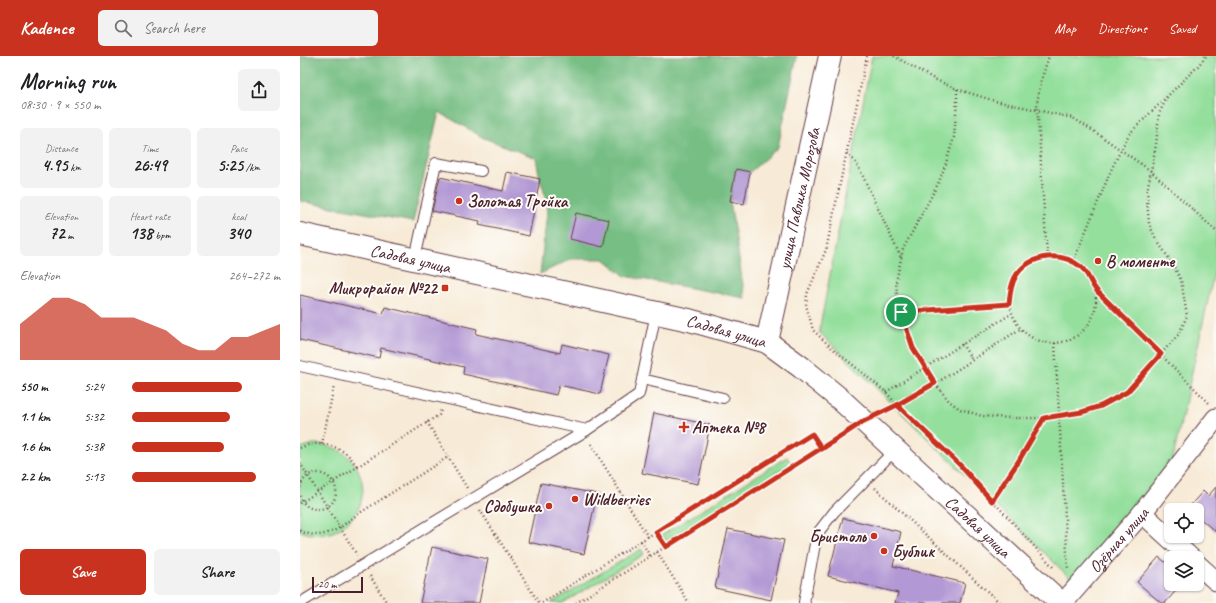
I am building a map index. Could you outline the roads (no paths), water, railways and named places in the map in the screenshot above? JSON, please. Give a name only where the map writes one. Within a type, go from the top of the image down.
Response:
[{"type":"street","name":"улица Павлика Морозова","points":[[767,342],[830,56]]},
{"type":"street","name":"Садовая улица","points":[[300,234],[689,320],[767,342],[801,367],[840,399],[1062,603]]},
{"type":"street","name":"Озёрная улица","points":[[1062,603],[1142,513],[1213,411]]},
{"type":"street","points":[[1142,513],[1183,551]]},
{"type":"street","points":[[1204,570],[1216,581]]},
{"type":"lane","points":[[415,259],[436,162],[481,170]]},
{"type":"lane","points":[[300,603],[587,430],[638,394],[656,313]]},
{"type":"lane","points":[[300,366],[587,430]]},
{"type":"lane","points":[[642,379],[723,398]]},
{"type":"lane","points":[[804,603],[815,544],[820,530],[834,512],[895,450]]},
{"type":"place","name":"Золотая Тройка","points":[[459,201]]},
{"type":"place","name":"В моменте","points":[[1098,261]]},
{"type":"place","name":"Микрорайон №22","points":[[445,288]]},
{"type":"place","name":"Аптека №8","points":[[684,427]]},
{"type":"place","name":"Wildberries","points":[[575,499]]},
{"type":"place","name":"Сдобушка","points":[[549,506]]},
{"type":"place","name":"Бристоль","points":[[874,536]]},
{"type":"place","name":"Бублик","points":[[884,551]]}]
